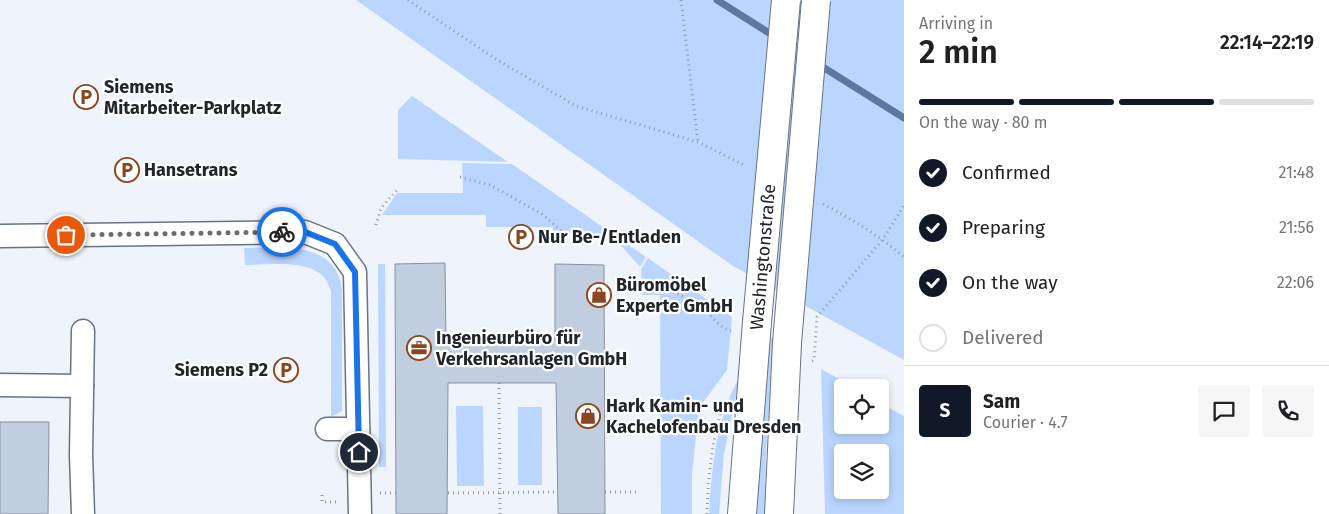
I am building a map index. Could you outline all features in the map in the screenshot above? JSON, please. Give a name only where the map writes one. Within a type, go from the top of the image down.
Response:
[{"type":"main road","name":"Washingtonstraße","points":[[742,514],[748,327],[786,0]]},
{"type":"main road","name":"Washingtonstraße","points":[[779,514],[787,343],[816,0]]},
{"type":"street","points":[[0,236],[305,232],[335,244],[355,272],[360,514]]},
{"type":"street","points":[[82,331],[81,455],[83,514]]},
{"type":"street","points":[[0,385],[82,386]]},
{"type":"street","points":[[327,430],[358,429]]},
{"type":"path","points":[[408,0],[494,58],[576,106],[698,142],[750,168]]},
{"type":"path","points":[[681,0],[698,142]]},
{"type":"path","points":[[460,177],[490,185],[542,214],[566,235]]},
{"type":"path","points":[[376,225],[381,208],[398,189]]},
{"type":"path","points":[[820,202],[846,215],[904,257]]},
{"type":"path","points":[[814,360],[817,317],[883,240],[904,205]]},
{"type":"path","points":[[639,283],[671,291],[687,298],[701,307],[724,328],[748,327]]},
{"type":"path","points":[[499,383],[500,514]]},
{"type":"path","points":[[448,493],[558,492]]},
{"type":"path","points":[[605,492],[640,492]]},
{"type":"shaded area","points":[[356,0],[904,0],[904,360],[733,266]]},
{"type":"shaded area","points":[[412,96],[508,162],[398,159],[398,110]]},
{"type":"shaded area","points":[[462,163],[512,164],[646,257],[640,267],[618,242],[577,233],[553,233],[553,227],[486,227],[486,215],[382,215],[397,193],[463,193]]},
{"type":"shaded area","points":[[244,248],[290,248],[305,250],[330,262],[338,274],[342,290],[342,411],[331,417],[331,291],[326,280],[317,271],[298,265],[245,265]]},
{"type":"shaded area","points":[[648,258],[732,317],[727,370],[699,408],[692,474],[692,514],[661,514],[660,295],[642,295],[641,269]]},
{"type":"shaded area","points":[[378,264],[385,264],[386,467],[379,467]]},
{"type":"shaded area","points":[[769,336],[774,340],[766,452],[765,514],[753,514]]},
{"type":"shaded area","points":[[821,369],[839,379],[834,379],[834,434],[889,434],[889,408],[904,416],[904,514],[825,514]]},
{"type":"shaded area","points":[[740,376],[724,454],[719,514],[709,514],[714,460],[720,425]]},
{"type":"shaded area","points":[[456,406],[483,406],[484,486],[457,486]]},
{"type":"shaded area","points":[[518,407],[542,407],[542,485],[518,485]]},
{"type":"building","points":[[445,263],[446,340],[555,339],[555,264],[604,265],[605,514],[558,514],[556,383],[448,383],[447,514],[396,514],[395,264]]},
{"type":"building","points":[[0,422],[49,422],[48,514],[0,514]]},
{"type":"waterway","points":[[717,0],[777,38]]},
{"type":"waterway","points":[[818,64],[904,118]]},
{"type":"way so far","points":[[66,235],[282,232]]},
{"type":"place","name":"Siemens Mitarbeiter-Parkplatz","points":[[86,97]]},
{"type":"place","name":"Hansetrans","points":[[127,170]]},
{"type":"place","name":"Nur Be-/Entladen","points":[[521,237]]},
{"type":"place","name":"Büromöbel Experte GmbH","points":[[599,295]]},
{"type":"place","name":"Ingenieurbüro für Verkehrsanlagen GmbH","points":[[419,348]]},
{"type":"place","name":"Siemens P2","points":[[286,370]]},
{"type":"place","name":"Hark Kamin- und Kachelofenbau Dresden","points":[[588,416]]},
{"type":"route","points":[[282,232],[305,232],[335,244],[355,272],[359,452]]}]
